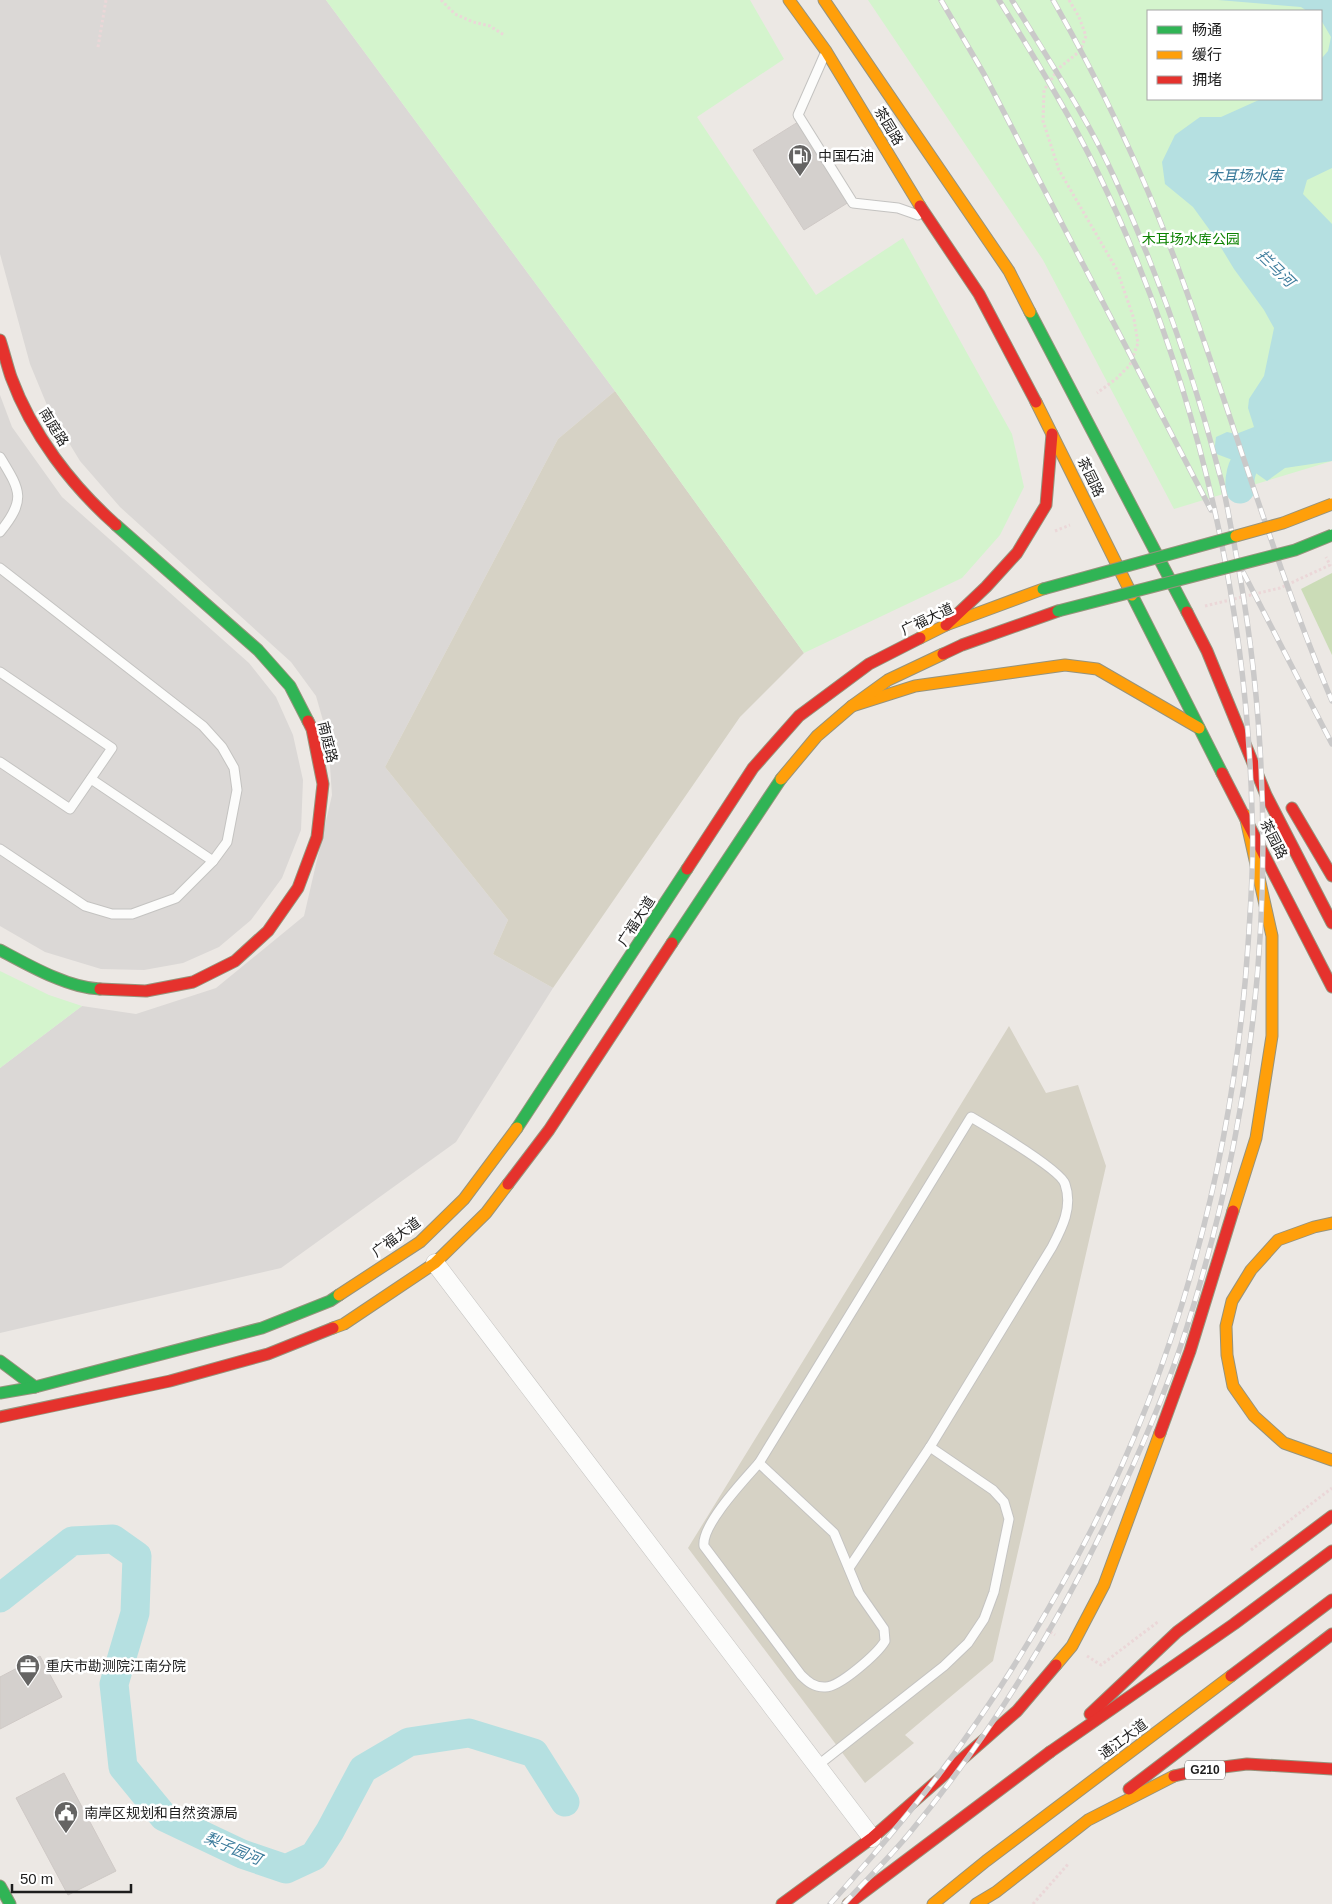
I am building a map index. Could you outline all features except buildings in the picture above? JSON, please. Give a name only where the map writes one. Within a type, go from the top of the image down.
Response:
[{"type":"main road","name":"茶园路","points":[[789,0],[826,51],[928,219],[979,294],[1052,434],[1199,728],[1332,987]]},
{"type":"main road","name":"茶园路","points":[[824,0],[1009,271],[1207,651],[1266,796],[1332,923]]},
{"type":"main road","name":"南庭路","points":[[0,340],[11,377],[27,413],[47,447],[73,482],[110,519],[258,650],[290,686],[312,729],[323,784],[317,837],[298,888],[268,931],[235,961],[193,982],[146,991],[89,989],[36,970],[0,950]]},
{"type":"main road","points":[[946,625],[1017,553],[1046,505],[1052,434]]},
{"type":"main road","name":"广福大道","points":[[0,1393],[35,1387],[262,1328],[330,1301],[420,1242],[464,1200],[526,1116],[753,768],[799,716],[869,664],[946,625],[1043,589],[1283,523],[1332,504]]},
{"type":"main road","points":[[0,1417],[170,1381],[268,1354],[344,1324],[435,1264],[486,1213],[549,1130],[775,786],[817,736],[852,706],[888,680],[962,645],[1058,611],[1295,550],[1332,535]]},
{"type":"main road","points":[[1207,651],[1258,744]]},
{"type":"main road","points":[[852,706],[915,686],[1065,665],[1097,669],[1199,728]]},
{"type":"main road","points":[[1285,796],[1332,876]]},
{"type":"main road","points":[[782,1904],[872,1838],[1017,1711],[1072,1646],[1104,1585],[1187,1360],[1256,1138],[1272,1036],[1272,936],[1245,815]]},
{"type":"main road","points":[[1332,1223],[1314,1227],[1278,1240],[1251,1270],[1232,1302],[1226,1326],[1227,1355],[1232,1386],[1254,1416],[1284,1443],[1332,1460]]},
{"type":"main road","points":[[0,1361],[35,1387]]},
{"type":"main road","points":[[1050,1752],[1177,1632],[1332,1516]]},
{"type":"main road","points":[[848,1904],[1050,1752],[1234,1624],[1332,1551]]},
{"type":"main road","name":"通江大道","points":[[933,1904],[994,1855],[1332,1600]]},
{"type":"main road","points":[[1088,1820],[1332,1634]]},
{"type":"main road","name":"G210","points":[[976,1904],[996,1892],[1088,1820],[1170,1777],[1200,1770],[1247,1764],[1332,1769]]},
{"type":"main road","points":[[0,1886],[10,1904]]},
{"type":"street","points":[[435,1264],[872,1838]]},
{"type":"lane","points":[[826,51],[798,115],[853,203],[898,208],[928,219]]},
{"type":"lane","points":[[0,457],[16,484],[19,501],[8,523],[0,532]]},
{"type":"lane","points":[[0,568],[203,726],[222,746],[234,768],[237,790],[226,842],[213,861],[176,898],[132,914],[112,914],[85,906],[0,849]]},
{"type":"lane","points":[[0,672],[112,748],[70,809],[0,762]]},
{"type":"lane","points":[[91,779],[213,861]]},
{"type":"lane","points":[[759,1463],[834,1533],[859,1593],[884,1629],[886,1641],[880,1649],[838,1683],[826,1688],[812,1685],[800,1675],[704,1546],[703,1540],[724,1503],[759,1463],[971,1117],[1044,1163],[1065,1182],[1068,1200],[1066,1220],[1052,1247],[930,1447],[849,1568]]},
{"type":"lane","points":[[817,1766],[944,1666],[968,1644],[984,1619],[994,1592],[1009,1519],[1004,1502],[993,1490],[930,1447]]},
{"type":"path","points":[[98,47],[106,0]]},
{"type":"path","points":[[441,0],[455,14],[473,22],[490,26],[504,35]]},
{"type":"path","points":[[1068,0],[1079,17],[1086,36],[1080,51],[1059,68],[1044,90],[1043,121],[1059,170],[1117,270],[1134,319],[1138,343],[1130,365],[1116,379],[1097,393]]},
{"type":"path","points":[[1204,607],[1280,588],[1330,565],[1326,557]]},
{"type":"path","points":[[1247,1553],[1332,1488]]},
{"type":"path","points":[[1046,1628],[1101,1665],[1162,1618]]},
{"type":"path","points":[[1033,1904],[1071,1861]]},
{"type":"shaded area","points":[[0,0],[326,0],[615,391],[558,439],[385,767],[508,920],[493,954],[553,988],[456,1142],[281,1268],[0,1333],[0,1068],[82,1006],[136,1014],[216,988],[304,916],[332,795],[328,738],[316,696],[291,662],[120,507],[80,461],[49,410],[30,364],[0,254]]},
{"type":"shaded area","points":[[615,391],[804,653],[740,717],[553,988],[493,954],[508,920],[385,767],[558,439]]},
{"type":"shaded area","points":[[0,395],[12,427],[62,497],[249,663],[276,697],[293,735],[303,780],[301,830],[282,878],[251,920],[219,947],[183,963],[144,970],[101,969],[45,952],[0,926]]},
{"type":"shaded area","points":[[1009,1026],[1046,1093],[1078,1085],[1106,1166],[993,1661],[905,1735],[914,1743],[865,1783],[688,1548]]},
{"type":"green space","points":[[326,0],[750,0],[784,59],[697,117],[816,295],[903,238],[1012,434],[1024,487],[1000,535],[962,578],[804,653],[615,391]]},
{"type":"green space","name":"木耳场水库公园","points":[[868,0],[1332,0],[1332,461],[1174,509],[1043,260]]},
{"type":"green space","points":[[1332,573],[1332,655],[1301,589]]},
{"type":"green space","points":[[0,971],[49,995],[82,1006],[0,1068]]},
{"type":"water","name":"木耳场水库","points":[[1218,0],[1332,0],[1332,168],[1307,180],[1303,194],[1332,224],[1332,461],[1285,468],[1267,481],[1243,464],[1214,453],[1216,437],[1227,432],[1236,434],[1254,427],[1248,408],[1249,399],[1264,376],[1274,328],[1264,310],[1193,207],[1165,184],[1162,162],[1175,135],[1200,117],[1221,117],[1259,100],[1322,100],[1322,58],[1328,51],[1331,37],[1322,22],[1322,10],[1306,10],[1301,7]]},
{"type":"waterway","name":"拦马河","points":[[1240,489],[1241,472],[1244,465],[1270,434]]},
{"type":"waterway","name":"梨子园河","points":[[0,1598],[72,1541],[113,1539],[137,1556],[135,1613],[114,1684],[123,1767],[164,1817],[242,1854],[286,1869],[314,1856],[330,1831],[363,1769],[409,1742],[469,1733],[534,1753],[565,1802]]},
{"type":"railway","points":[[941,0],[984,74],[1211,510]]},
{"type":"railway","points":[[830,1904],[885,1842],[924,1793],[993,1698],[1028,1643],[1076,1559],[1112,1488],[1144,1414],[1171,1338],[1195,1261],[1214,1183],[1229,1104],[1241,1024],[1248,945],[1253,844],[1249,741],[1242,671],[1232,602],[1220,533],[1204,465],[1185,397],[1163,331],[1121,223],[1102,180],[1069,118],[999,0]]},
{"type":"railway","points":[[844,1904],[893,1853],[937,1799],[965,1762],[1017,1684],[1041,1645],[1086,1563],[1140,1451],[1160,1403],[1186,1330],[1207,1259],[1225,1187],[1239,1115],[1258,969],[1262,896],[1263,822],[1260,748],[1247,620],[1239,569],[1221,481],[1186,360],[1160,287],[1131,215],[1092,133],[1012,0]]},
{"type":"railway","points":[[1053,0],[1119,126],[1148,191],[1194,312],[1289,591],[1332,701]]},
{"type":"railway","points":[[1243,572],[1332,744]]},
{"type":"traffic: fast","points":[[1030,312],[1187,612]]},
{"type":"traffic: fast","points":[[116,525],[258,650],[290,686],[308,721]]},
{"type":"traffic: fast","points":[[1058,611],[1295,550],[1332,535]]},
{"type":"traffic: fast","points":[[1043,589],[1236,536]]},
{"type":"traffic: fast","points":[[1132,595],[1222,773]]},
{"type":"traffic: fast","points":[[672,943],[781,779]]},
{"type":"traffic: fast","points":[[517,1128],[687,869]]},
{"type":"traffic: fast","points":[[0,950],[62,980],[75,985],[100,989]]},
{"type":"traffic: fast","points":[[0,1393],[35,1387],[262,1328],[330,1301],[339,1295]]},
{"type":"traffic: fast","points":[[0,1361],[35,1387]]},
{"type":"traffic: fast","points":[[0,1886],[10,1904]]},
{"type":"traffic: slow","points":[[789,0],[826,51],[920,206]]},
{"type":"traffic: slow","points":[[824,0],[1009,271],[1030,312]]},
{"type":"traffic: slow","points":[[1036,402],[1132,595]]},
{"type":"traffic: slow","points":[[1236,536],[1283,523],[1332,504]]},
{"type":"traffic: slow","points":[[920,638],[946,625],[1043,589]]},
{"type":"traffic: slow","points":[[781,779],[817,736],[852,706],[888,680],[943,654]]},
{"type":"traffic: slow","points":[[852,706],[915,686],[1065,665],[1097,669],[1199,728]]},
{"type":"traffic: slow","points":[[1233,1211],[1256,1138],[1272,1036],[1272,936],[1245,815]]},
{"type":"traffic: slow","points":[[339,1295],[420,1242],[464,1199],[517,1128]]},
{"type":"traffic: slow","points":[[333,1328],[344,1324],[435,1263],[486,1213],[508,1184]]},
{"type":"traffic: slow","points":[[1332,1223],[1314,1227],[1278,1240],[1251,1270],[1232,1301],[1226,1326],[1227,1355],[1233,1386],[1254,1416],[1284,1443],[1332,1460]]},
{"type":"traffic: slow","points":[[1056,1665],[1072,1646],[1104,1585],[1160,1433]]},
{"type":"traffic: slow","points":[[933,1904],[986,1861],[1231,1676]]},
{"type":"traffic: slow","points":[[976,1904],[996,1892],[1088,1820],[1174,1776]]},
{"type":"traffic: jam","points":[[920,206],[979,294],[1036,402]]},
{"type":"traffic: jam","points":[[0,340],[11,377],[30,419],[54,457],[69,476],[116,525]]},
{"type":"traffic: jam","points":[[946,625],[986,587],[1017,553],[1046,505],[1052,434]]},
{"type":"traffic: jam","points":[[943,654],[962,645],[1058,611]]},
{"type":"traffic: jam","points":[[1187,612],[1207,651],[1266,795],[1332,923]]},
{"type":"traffic: jam","points":[[687,869],[753,768],[799,716],[869,664],[920,638]]},
{"type":"traffic: jam","points":[[100,989],[146,991],[193,982],[235,961],[268,931],[298,888],[317,837],[323,784],[312,729],[308,721]]},
{"type":"traffic: jam","points":[[1222,773],[1332,987]]},
{"type":"traffic: jam","points":[[1292,808],[1332,876]]},
{"type":"traffic: jam","points":[[508,1184],[549,1130],[672,943]]},
{"type":"traffic: jam","points":[[1160,1433],[1190,1351],[1233,1211]]},
{"type":"traffic: jam","points":[[0,1417],[170,1381],[268,1354],[333,1328]]},
{"type":"traffic: jam","points":[[1090,1714],[1177,1632],[1332,1516]]},
{"type":"traffic: jam","points":[[1050,1752],[1234,1624],[1332,1551]]},
{"type":"traffic: jam","points":[[1231,1676],[1332,1600]]},
{"type":"traffic: jam","points":[[1129,1789],[1332,1634]]},
{"type":"traffic: jam","points":[[782,1904],[872,1838],[1017,1711],[1056,1665]]},
{"type":"traffic: jam","points":[[848,1904],[1050,1752]]},
{"type":"traffic: jam","points":[[1174,1776],[1200,1770],[1247,1764],[1332,1769]]},
{"type":"place","name":"中国石油","points":[[800,177]]},
{"type":"place","name":"重庆市勘测院江南分院","points":[[28,1687]]},
{"type":"place","name":"南岸区规划和自然资源局","points":[[66,1834]]}]
